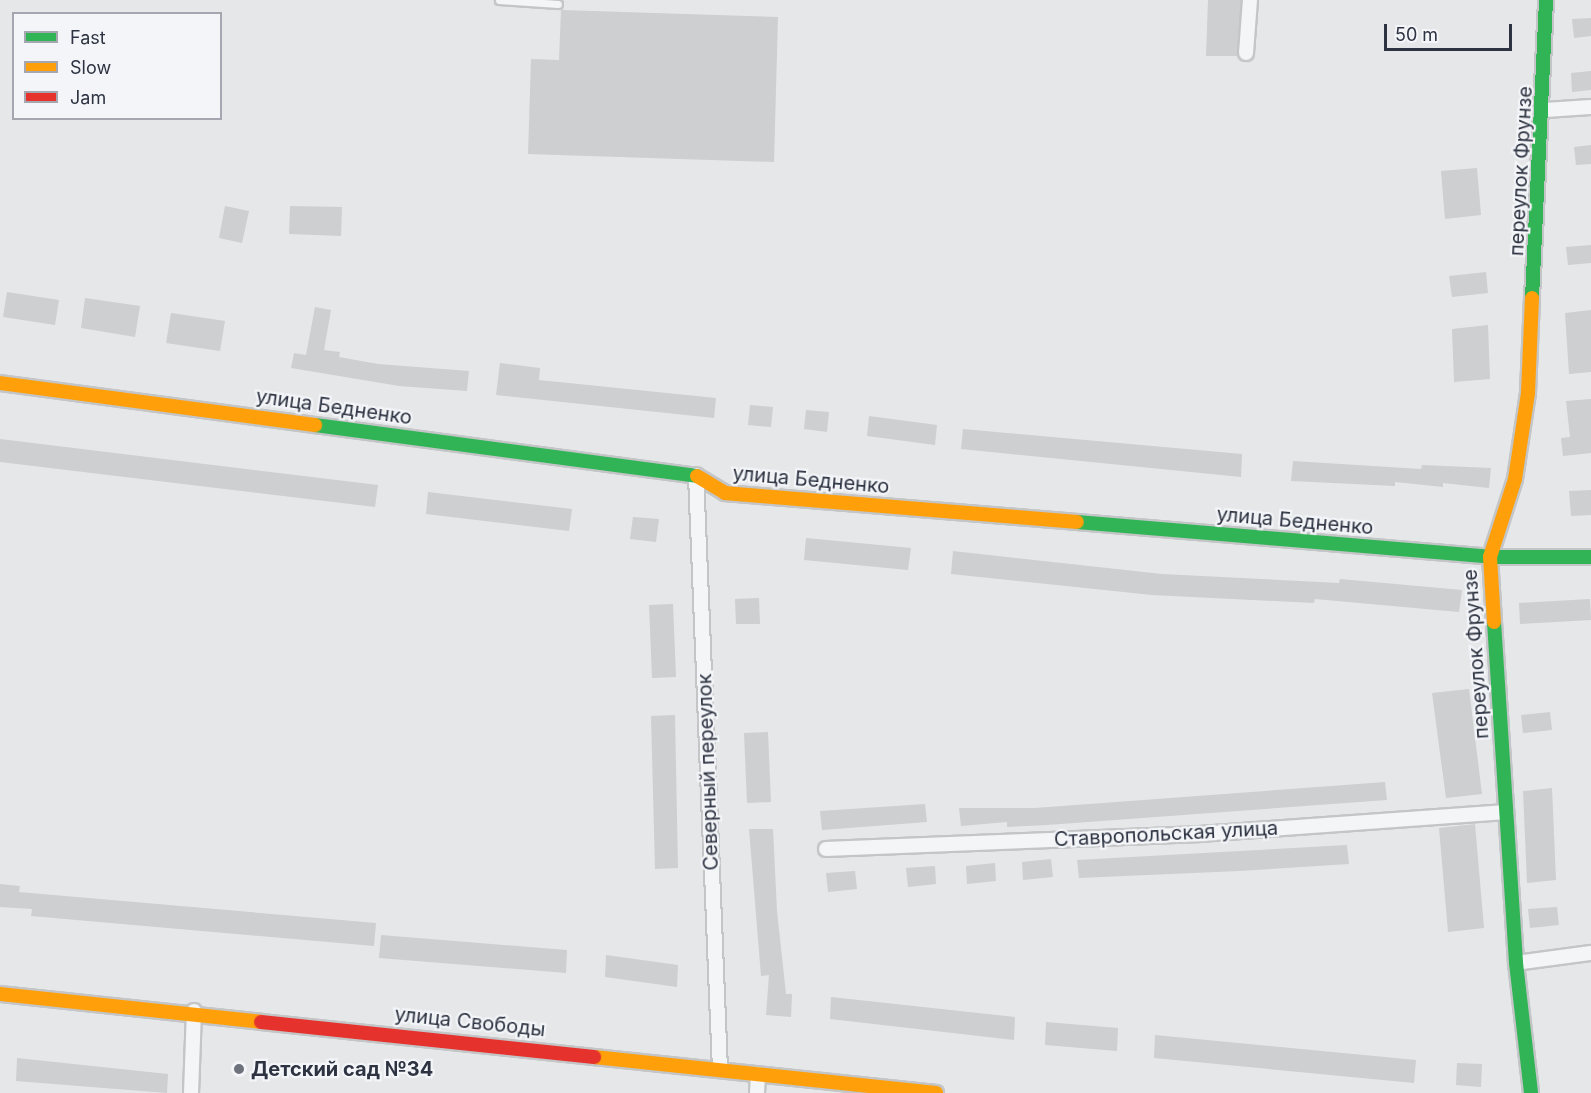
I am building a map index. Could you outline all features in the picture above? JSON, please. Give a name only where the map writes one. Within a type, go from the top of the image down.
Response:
[{"type":"street","points":[[1246,53],[1250,0]]},
{"type":"street","name":"переулок Фрунзе","points":[[1531,1093],[1516,963],[1490,557],[1515,479],[1528,393],[1545,110],[1546,0]]},
{"type":"street","points":[[1545,110],[1591,107]]},
{"type":"street","name":"улица Бедненко","points":[[0,383],[696,475],[725,493],[1490,557],[1591,557]]},
{"type":"street","name":"Северный переулок","points":[[696,475],[720,1069]]},
{"type":"street","name":"Ставропольская улица","points":[[826,849],[1200,834],[1506,812]]},
{"type":"street","points":[[1516,963],[1591,953]]},
{"type":"street","name":"улица Свободы","points":[[0,994],[194,1011],[936,1093]]},
{"type":"street","points":[[191,1093],[194,1011]]},
{"type":"street","points":[[757,1093],[758,1074]]},
{"type":"lane","points":[[500,0],[558,4]]},
{"type":"building","points":[[1208,0],[1241,0],[1237,56],[1206,56]]},
{"type":"building","points":[[561,10],[778,17],[774,162],[528,154],[531,59],[559,60]]},
{"type":"building","points":[[1591,18],[1591,36],[1574,38],[1572,19]]},
{"type":"building","points":[[1591,71],[1591,90],[1572,92],[1571,73]]},
{"type":"building","points":[[1591,145],[1591,164],[1576,165],[1574,147]]},
{"type":"building","points":[[1477,168],[1481,215],[1445,219],[1441,171]]},
{"type":"building","points":[[225,206],[249,211],[242,243],[219,238]]},
{"type":"building","points":[[290,206],[342,207],[341,236],[289,234]]},
{"type":"building","points":[[1591,245],[1591,263],[1568,265],[1566,247]]},
{"type":"building","points":[[1486,272],[1488,293],[1452,297],[1449,276]]},
{"type":"building","points":[[7,292],[59,300],[55,325],[3,317]]},
{"type":"building","points":[[85,298],[140,306],[135,337],[81,328]]},
{"type":"building","points":[[315,307],[331,310],[324,350],[340,352],[339,357],[378,364],[469,371],[467,391],[399,386],[291,368],[294,353],[306,355]]},
{"type":"building","points":[[1591,310],[1591,372],[1569,374],[1565,313]]},
{"type":"building","points":[[171,313],[225,321],[220,351],[166,343]]},
{"type":"building","points":[[1488,325],[1490,379],[1454,382],[1452,329]]},
{"type":"building","points":[[500,363],[540,368],[539,380],[716,398],[714,418],[496,395]]},
{"type":"building","points":[[1591,399],[1591,453],[1563,456],[1561,438],[1570,437],[1566,401]]},
{"type":"building","points":[[750,405],[773,407],[771,427],[748,425]]},
{"type":"building","points":[[806,410],[829,412],[827,432],[804,429]]},
{"type":"building","points":[[869,416],[937,425],[935,445],[867,436]]},
{"type":"building","points":[[963,429],[1242,454],[1241,477],[961,449]]},
{"type":"building","points":[[0,439],[378,485],[375,507],[0,462]]},
{"type":"building","points":[[1293,461],[1421,469],[1422,465],[1491,468],[1489,488],[1443,483],[1443,487],[1395,482],[1395,486],[1291,481]]},
{"type":"building","points":[[1591,490],[1591,515],[1571,516],[1569,491]]},
{"type":"building","points":[[428,492],[572,509],[569,531],[426,514]]},
{"type":"building","points":[[633,517],[659,519],[656,542],[630,539]]},
{"type":"building","points":[[806,538],[911,548],[908,570],[804,560]]},
{"type":"building","points":[[953,551],[1162,574],[1339,583],[1340,579],[1462,590],[1459,612],[1315,599],[1314,603],[1152,595],[951,574]]},
{"type":"building","points":[[759,598],[760,624],[736,624],[735,599]]},
{"type":"building","points":[[1590,599],[1591,620],[1520,624],[1519,603]]},
{"type":"building","points":[[673,604],[676,677],[652,678],[649,605]]},
{"type":"building","points":[[1469,689],[1482,794],[1446,798],[1432,693]]},
{"type":"building","points":[[1550,712],[1552,730],[1523,733],[1521,715]]},
{"type":"building","points":[[675,715],[678,868],[655,869],[651,716]]},
{"type":"building","points":[[768,732],[771,802],[747,803],[744,733]]},
{"type":"building","points":[[1385,782],[1387,800],[1047,825],[1007,827],[1007,822],[961,826],[959,808],[1035,808]]},
{"type":"building","points":[[1552,788],[1556,880],[1527,883],[1523,791]]},
{"type":"building","points":[[925,804],[927,822],[822,830],[820,811]]},
{"type":"building","points":[[1475,824],[1484,928],[1448,932],[1439,828]]},
{"type":"building","points":[[749,829],[773,829],[777,911],[786,994],[792,994],[791,1017],[766,1015],[769,975],[761,976]]},
{"type":"building","points":[[1347,845],[1349,864],[1239,871],[1079,878],[1077,860]]},
{"type":"building","points":[[1051,859],[1053,877],[1023,880],[1022,862]]},
{"type":"building","points":[[995,863],[996,881],[967,884],[966,866]]},
{"type":"building","points":[[935,866],[936,884],[908,887],[906,868]]},
{"type":"building","points":[[855,871],[857,889],[828,892],[826,873]]},
{"type":"building","points":[[0,884],[20,886],[19,892],[376,923],[374,946],[31,916],[32,909],[0,907]]},
{"type":"building","points":[[1557,907],[1559,925],[1530,928],[1528,909]]},
{"type":"building","points":[[381,935],[567,950],[566,973],[379,958]]},
{"type":"building","points":[[606,955],[678,965],[677,987],[605,977]]},
{"type":"building","points":[[831,997],[1015,1017],[1014,1040],[830,1019]]},
{"type":"building","points":[[1046,1022],[1118,1028],[1117,1051],[1045,1045]]},
{"type":"building","points":[[1155,1035],[1416,1060],[1414,1083],[1154,1058]]},
{"type":"building","points":[[17,1058],[168,1074],[167,1093],[16,1081]]},
{"type":"building","points":[[1457,1063],[1482,1064],[1481,1087],[1456,1085]]},
{"type":"traffic: fast","points":[[1532,298],[1546,0]]},
{"type":"traffic: fast","points":[[315,425],[697,476]]},
{"type":"traffic: fast","points":[[1077,522],[1490,557],[1591,557]]},
{"type":"traffic: fast","points":[[1494,622],[1516,963],[1531,1093]]},
{"type":"traffic: slow","points":[[1494,622],[1490,557],[1515,479],[1528,393],[1532,298]]},
{"type":"traffic: slow","points":[[0,383],[315,425]]},
{"type":"traffic: slow","points":[[697,476],[725,493],[1077,522]]},
{"type":"traffic: slow","points":[[0,994],[261,1022]]},
{"type":"traffic: slow","points":[[594,1057],[936,1093]]},
{"type":"traffic: jam","points":[[261,1022],[594,1057]]},
{"type":"place","name":"Детский сад №34","points":[[239,1069]]}]
